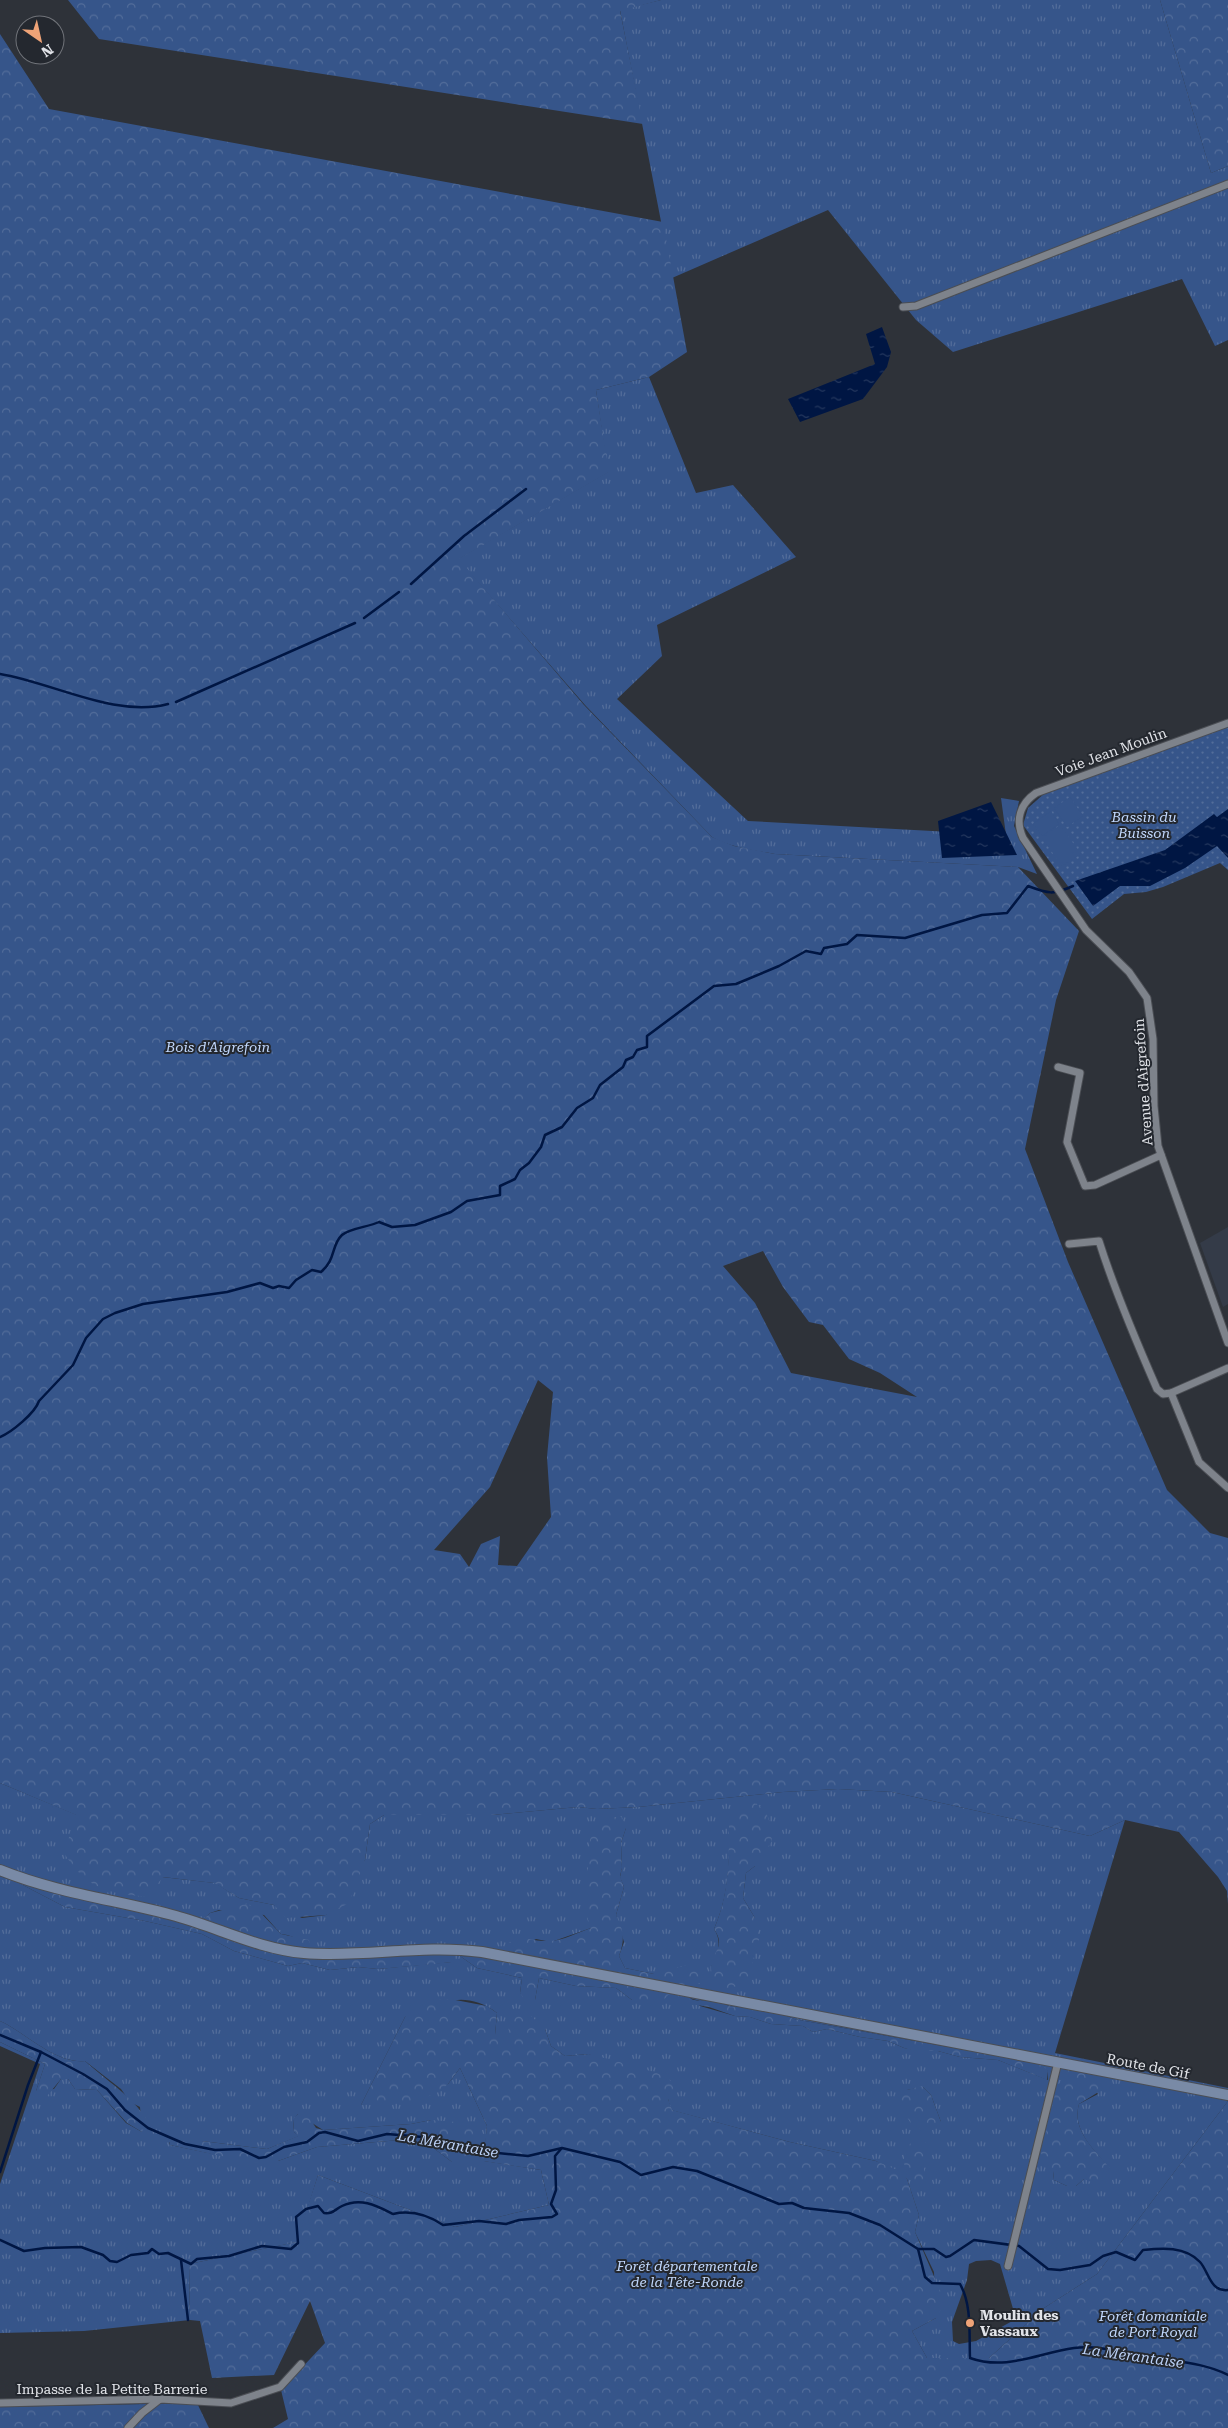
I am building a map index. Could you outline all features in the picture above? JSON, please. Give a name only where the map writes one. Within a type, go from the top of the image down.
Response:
[{"type":"street","points":[[903,307],[916,306],[1228,184]]},
{"type":"street","name":"Voie Jean Moulin","points":[[1019,822],[1025,804],[1036,793],[1228,723]]},
{"type":"street","name":"Avenue d'Aigrefoin","points":[[1019,822],[1023,838],[1082,923],[1129,972],[1147,998],[1152,1022],[1154,1106],[1158,1146],[1228,1342]]},
{"type":"street","points":[[1058,1067],[1080,1073],[1067,1142],[1086,1186],[1096,1186],[1161,1155]]},
{"type":"street","points":[[1069,1244],[1099,1241],[1109,1274],[1157,1389],[1163,1394],[1170,1393],[1228,1368]]},
{"type":"street","points":[[1170,1393],[1199,1462],[1228,1488]]},
{"type":"street","name":"Route de Gif","points":[[0,1870],[61,1890],[179,1917],[235,1937],[292,1952],[333,1954],[437,1948],[482,1952],[1228,2095]]},
{"type":"street","points":[[1008,2266],[1061,2063]]},
{"type":"street","name":"Impasse de la Petite Barrerie","points":[[0,2403],[160,2399],[231,2403],[280,2387],[301,2364]]},
{"type":"street","points":[[128,2428],[142,2413],[160,2399]]},
{"type":"shaded area","points":[[1228,1227],[1228,1304],[1223,1307],[1200,1243]]},
{"type":"green space","points":[[68,0],[661,0],[620,11],[643,124],[99,39]]},
{"type":"green space","points":[[661,0],[1160,0],[1211,173],[1228,166],[1228,340],[1215,346],[1182,279],[953,352],[916,320],[828,210],[672,278],[620,10]]},
{"type":"green space","points":[[1160,0],[1228,0],[1228,166],[1211,173]]},
{"type":"green space","name":"Bois d'Aigrefoin","points":[[0,34],[15,57],[15,65],[20,65],[49,109],[663,222],[687,352],[649,377],[596,390],[609,472],[459,559],[584,705],[712,837],[734,846],[775,854],[1018,867],[1079,931],[1056,1000],[1025,1149],[1068,1262],[1167,1490],[1210,1533],[1228,1538],[1228,1904],[1227,1891],[1218,1877],[1179,1832],[1125,1820],[1090,1836],[892,1792],[838,1789],[783,1792],[638,1807],[597,1809],[578,1807],[492,1815],[384,1815],[370,1824],[365,1860],[349,1903],[326,1915],[286,1918],[274,1905],[239,1898],[214,1883],[163,1877],[147,1897],[109,1891],[99,1887],[81,1875],[64,1853],[76,1815],[0,1783]],"holes":[[[763,1251],[783,1287],[809,1322],[823,1325],[849,1359],[880,1373],[917,1397],[791,1373],[755,1303],[723,1266]],[[538,1380],[553,1392],[547,1457],[551,1517],[517,1566],[498,1565],[500,1536],[481,1544],[469,1567],[460,1554],[434,1550],[490,1487]]]},
{"type":"green space","points":[[649,377],[696,493],[733,485],[796,557],[657,625],[662,656],[617,699],[748,821],[1006,835],[1001,798],[1019,801],[1014,826],[1037,874],[1018,867],[775,854],[735,846],[712,837],[585,705],[458,559],[608,472],[596,390]]},
{"type":"green space","name":"Bassin du Buisson","points":[[1228,727],[1228,870],[1220,863],[1163,887],[1146,892],[1124,894],[1092,919],[1023,825],[1028,808],[1045,793]]},
{"type":"green space","points":[[1070,797],[1083,816],[1067,827],[1054,808]]},
{"type":"green space","points":[[1051,811],[1059,824],[1042,836],[1033,824]]},
{"type":"green space","points":[[1060,825],[1081,854],[1062,866],[1042,838]]},
{"type":"green space","points":[[0,1783],[77,1815],[162,1877],[215,1883],[239,1898],[274,1905],[302,1918],[326,1915],[365,1860],[370,1824],[384,1815],[492,1815],[578,1807],[597,1809],[638,1807],[783,1792],[838,1789],[892,1792],[1090,1836],[1125,1820],[1055,2053],[1228,2088],[1228,2101],[1097,2274],[1044,2308],[989,2358],[927,2358],[912,2331],[936,2318],[934,2272],[915,2232],[919,2215],[907,2179],[876,2161],[790,2142],[671,2110],[668,2099],[589,2054],[565,2056],[551,2046],[545,2029],[510,2035],[495,2035],[497,2013],[485,2005],[462,2000],[439,2003],[405,2017],[361,2105],[448,2084],[460,2068],[487,2126],[484,2161],[541,2170],[549,2205],[455,2227],[318,2175],[297,2242],[189,2264],[190,2320],[84,2331],[0,2333],[0,2184],[40,2064],[0,2046],[0,2042],[45,2064],[36,2091],[54,2089],[61,2079],[68,2079],[75,2089],[97,2090],[126,2123],[142,2132],[140,2107],[130,2102],[121,2089],[85,2061],[74,2061],[52,2053],[0,2021],[0,1876],[17,1882],[65,1907],[145,1921],[202,1934],[234,1951],[288,1966],[302,1963],[330,1970],[358,1967],[378,1969],[451,1962],[365,1957],[318,1960],[303,1942],[281,1934],[264,1915],[219,1910],[210,1913],[198,1924],[0,1871]],"holes":[[[626,1828],[621,1843],[622,1868],[620,1877],[624,1887],[616,1915],[624,1942],[619,1956],[625,1968],[654,1974],[632,2000],[616,1988],[576,1986],[539,1978],[535,2000],[520,1993],[522,1978],[477,1968],[460,1956],[502,1958],[536,1939],[551,1942],[591,1928],[590,1840]],[[729,1835],[755,1866],[746,1873],[743,1898],[755,1918],[711,1967],[719,1943],[714,1929],[725,1895]],[[690,1998],[700,2001],[711,1999],[732,2007],[742,2004],[794,2019],[960,2049],[1048,2071],[1048,2080],[998,2060],[960,2057],[938,2051],[915,2050],[904,2048],[888,2041],[827,2029],[813,2032],[803,2026],[771,2024],[750,2017],[735,2016],[700,2006]],[[1082,2071],[1098,2094],[1079,2104],[1079,2123],[1087,2140],[1111,2171],[1084,2179],[1076,2186],[1067,2186],[1054,2180],[1053,2171]],[[923,2087],[931,2095],[941,2122],[907,2090]],[[298,2114],[323,2130],[411,2124],[431,2120],[452,2162],[432,2147],[418,2142],[400,2140],[317,2147],[278,2161],[208,2153],[170,2145],[169,2142],[202,2141],[267,2149],[299,2136],[294,2132],[293,2120]],[[991,2260],[1000,2264],[1016,2319],[976,2341],[959,2344],[953,2341],[952,2322],[967,2280],[969,2264],[976,2261]]]},
{"type":"green space","points":[[751,1802],[762,1808],[768,1817],[772,1841],[755,1866],[746,1873],[743,1898],[755,1918],[759,1940],[746,1984],[724,1989],[715,1984],[711,1968],[713,1957],[719,1945],[718,1935],[714,1929],[723,1902],[728,1874],[729,1815],[740,1805]]},
{"type":"green space","points":[[603,1817],[622,1817],[626,1828],[621,1843],[622,1868],[620,1876],[624,1887],[616,1915],[623,1935],[619,1956],[625,1968],[654,1974],[694,1963],[705,1981],[668,1995],[662,2002],[632,2000],[616,1988],[576,1986],[539,1978],[535,2000],[527,2003],[520,1993],[522,1978],[477,1968],[460,1956],[502,1958],[505,1945],[511,1941],[527,1939],[555,1941],[591,1928],[585,1911],[590,1840],[593,1827]]},
{"type":"green space","points":[[0,1871],[198,1924],[210,1913],[247,1904],[257,1909],[281,1934],[309,1940],[310,1948],[318,1960],[399,1954],[454,1955],[455,1959],[451,1962],[436,1964],[378,1969],[358,1967],[330,1970],[302,1963],[288,1966],[234,1951],[202,1934],[145,1921],[65,1907],[17,1882],[0,1876]]},
{"type":"green space","points":[[679,1997],[700,2001],[711,1999],[732,2007],[742,2004],[794,2019],[1009,2058],[1043,2066],[1048,2071],[1047,2080],[998,2060],[960,2057],[938,2051],[915,2051],[888,2041],[827,2029],[813,2032],[803,2026],[771,2024],[750,2017],[735,2016],[709,2007],[678,2002]]},
{"type":"green space","name":"Forêt départementale de la Tête-Ronde","points":[[450,1999],[487,2006],[497,2013],[495,2035],[509,2035],[508,2022],[515,2008],[529,2014],[545,2029],[551,2046],[565,2056],[589,2054],[666,2076],[676,2087],[675,2095],[668,2099],[672,2110],[790,2142],[876,2161],[897,2170],[907,2179],[919,2215],[915,2232],[945,2302],[936,2318],[912,2331],[927,2358],[989,2358],[1044,2308],[1097,2274],[1228,2101],[1228,2428],[273,2428],[288,2419],[281,2390],[325,2343],[310,2301],[274,2375],[212,2378],[200,2321],[190,2320],[189,2264],[296,2242],[318,2175],[455,2227],[549,2205],[541,2170],[483,2161],[487,2126],[460,2068],[448,2084],[429,2096],[407,2102],[361,2105],[405,2017],[421,2000]]},
{"type":"green space","points":[[0,2021],[52,2053],[74,2061],[85,2061],[127,2096],[141,2111],[147,2120],[142,2132],[127,2123],[97,2090],[75,2089],[68,2079],[61,2079],[47,2096],[40,2097],[36,2091],[45,2064],[0,2042]]},
{"type":"green space","points":[[1071,2071],[1082,2071],[1097,2075],[1105,2088],[1079,2104],[1078,2114],[1082,2132],[1112,2171],[1098,2185],[1084,2179],[1076,2186],[1067,2186],[1054,2180],[1053,2171],[1045,2166],[1041,2153],[1056,2090],[1063,2077]]},
{"type":"green space","points":[[922,2086],[931,2095],[941,2122],[931,2131],[913,2127],[901,2107],[900,2096],[907,2090]]},
{"type":"green space","points":[[298,2114],[307,2114],[316,2128],[323,2130],[411,2124],[431,2120],[456,2122],[477,2128],[478,2135],[473,2151],[452,2162],[432,2147],[418,2142],[400,2140],[317,2147],[278,2161],[253,2163],[170,2145],[169,2141],[202,2141],[267,2149],[298,2136],[294,2132],[293,2119]]},
{"type":"green space","points":[[924,2139],[930,2152],[924,2169],[926,2183],[912,2181],[904,2162],[911,2142]]},
{"type":"green space","points":[[197,2403],[209,2428],[0,2428],[0,2407]]},
{"type":"water","points":[[882,327],[891,352],[887,367],[863,399],[800,422],[788,399],[875,364],[866,334]]},
{"type":"water","points":[[991,802],[1017,855],[942,858],[938,821]]},
{"type":"water","name":"Bassin du Buisson","points":[[1228,809],[1228,858],[1217,846],[1185,868],[1150,886],[1120,886],[1093,906],[1075,881],[1165,850],[1214,814],[1217,817]]},
{"type":"waterway","points":[[411,584],[464,536],[526,489]]},
{"type":"waterway","points":[[364,618],[399,592]]},
{"type":"waterway","points":[[176,702],[355,623]]},
{"type":"waterway","points":[[0,674],[21,678],[106,703],[148,707],[168,704]]},
{"type":"waterway","points":[[0,1437],[17,1427],[28,1416],[39,1401],[73,1365],[86,1338],[103,1319],[115,1313],[143,1304],[227,1292],[260,1283],[273,1288],[279,1286],[289,1288],[296,1280],[312,1270],[321,1272],[329,1263],[336,1243],[345,1233],[379,1222],[392,1227],[415,1225],[451,1212],[467,1201],[500,1195],[500,1186],[515,1179],[520,1170],[529,1163],[541,1147],[545,1135],[562,1127],[577,1108],[593,1098],[600,1085],[623,1067],[626,1060],[633,1057],[637,1050],[647,1047],[647,1036],[714,986],[736,984],[779,966],[806,951],[821,954],[824,948],[847,944],[857,935],[905,938],[982,915],[1007,913],[1028,886],[1041,891],[1051,892],[1073,886]]},
{"type":"waterway","name":"La Mérantaise","points":[[0,2035],[41,2052],[83,2074],[107,2089],[125,2110],[148,2128],[185,2144],[215,2150],[240,2149],[259,2158],[266,2157],[284,2147],[307,2142],[319,2133],[325,2132],[358,2141],[387,2134],[423,2137],[468,2150],[528,2156],[562,2148],[620,2162],[641,2175],[673,2167],[697,2171],[779,2204],[792,2203],[804,2208],[849,2213],[880,2225],[918,2249],[934,2249],[946,2257],[974,2240],[1019,2246],[1048,2269],[1060,2270],[1090,2265],[1103,2256],[1116,2252],[1135,2260],[1143,2250],[1173,2249],[1194,2257],[1203,2266],[1217,2288],[1228,2290]]},
{"type":"waterway","name":"La Mérantaise","points":[[0,2172],[28,2085],[41,2052]]},
{"type":"waterway","name":"La Mérantaise","points":[[0,2240],[24,2251],[45,2248],[81,2247],[103,2255],[110,2261],[117,2262],[131,2255],[148,2253],[152,2249],[159,2254],[168,2253],[191,2264],[197,2259],[229,2256],[262,2246],[291,2249],[298,2243],[296,2217],[306,2209],[318,2206],[324,2213],[327,2213],[349,2203],[362,2202],[393,2214],[419,2214],[443,2225],[479,2221],[506,2224],[519,2220],[552,2217],[557,2214],[551,2204],[556,2190],[555,2156],[561,2149]]},
{"type":"waterway","name":"La Mérantaise","points":[[918,2249],[925,2277],[932,2283],[960,2284],[964,2292],[970,2330],[970,2358],[983,2362],[1009,2362],[1061,2350],[1094,2347],[1144,2357],[1201,2365],[1228,2375]]},
{"type":"waterway","points":[[181,2260],[188,2320]]},
{"type":"place","name":"Moulin des Vassaux","points":[[970,2323]]},
{"type":"park label","name":"Forêt domaniale de Port Royal","points":[[1153,2324]]}]
